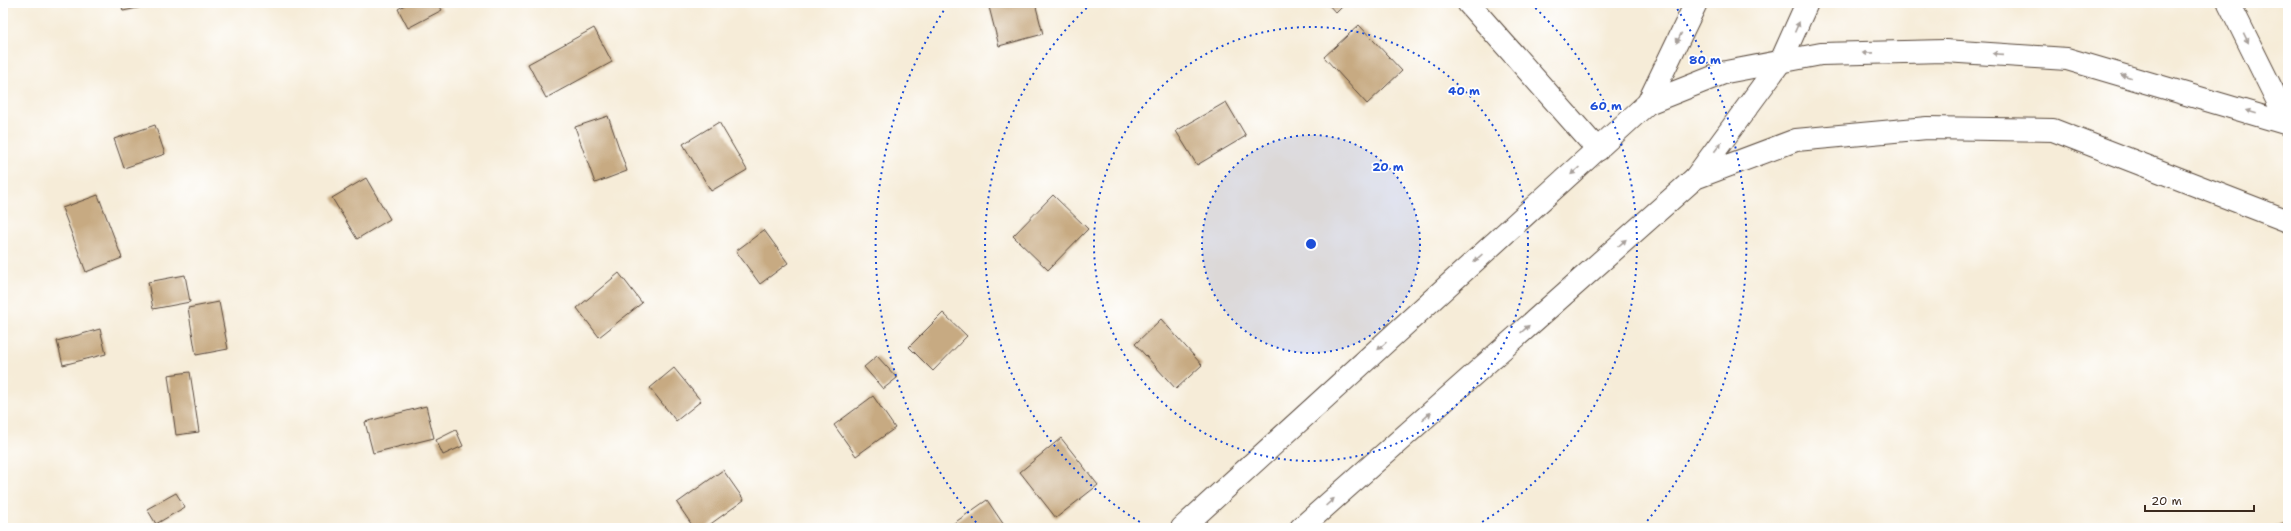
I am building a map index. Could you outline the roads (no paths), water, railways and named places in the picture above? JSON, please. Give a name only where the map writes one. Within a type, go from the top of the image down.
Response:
[{"type":"street","points":[[1468,3],[1598,150]]},
{"type":"street","points":[[1182,528],[1648,103],[1696,3]]},
{"type":"street","points":[[1301,528],[1695,178],[1781,61],[1807,3]]},
{"type":"street","points":[[2229,3],[2288,123]]},
{"type":"street","points":[[1648,103],[1726,72],[1781,61],[1821,54],[1945,51],[2067,59],[2288,123]]},
{"type":"street","points":[[1695,178],[1796,140],[1928,128],[2053,130],[2288,221]]}]
